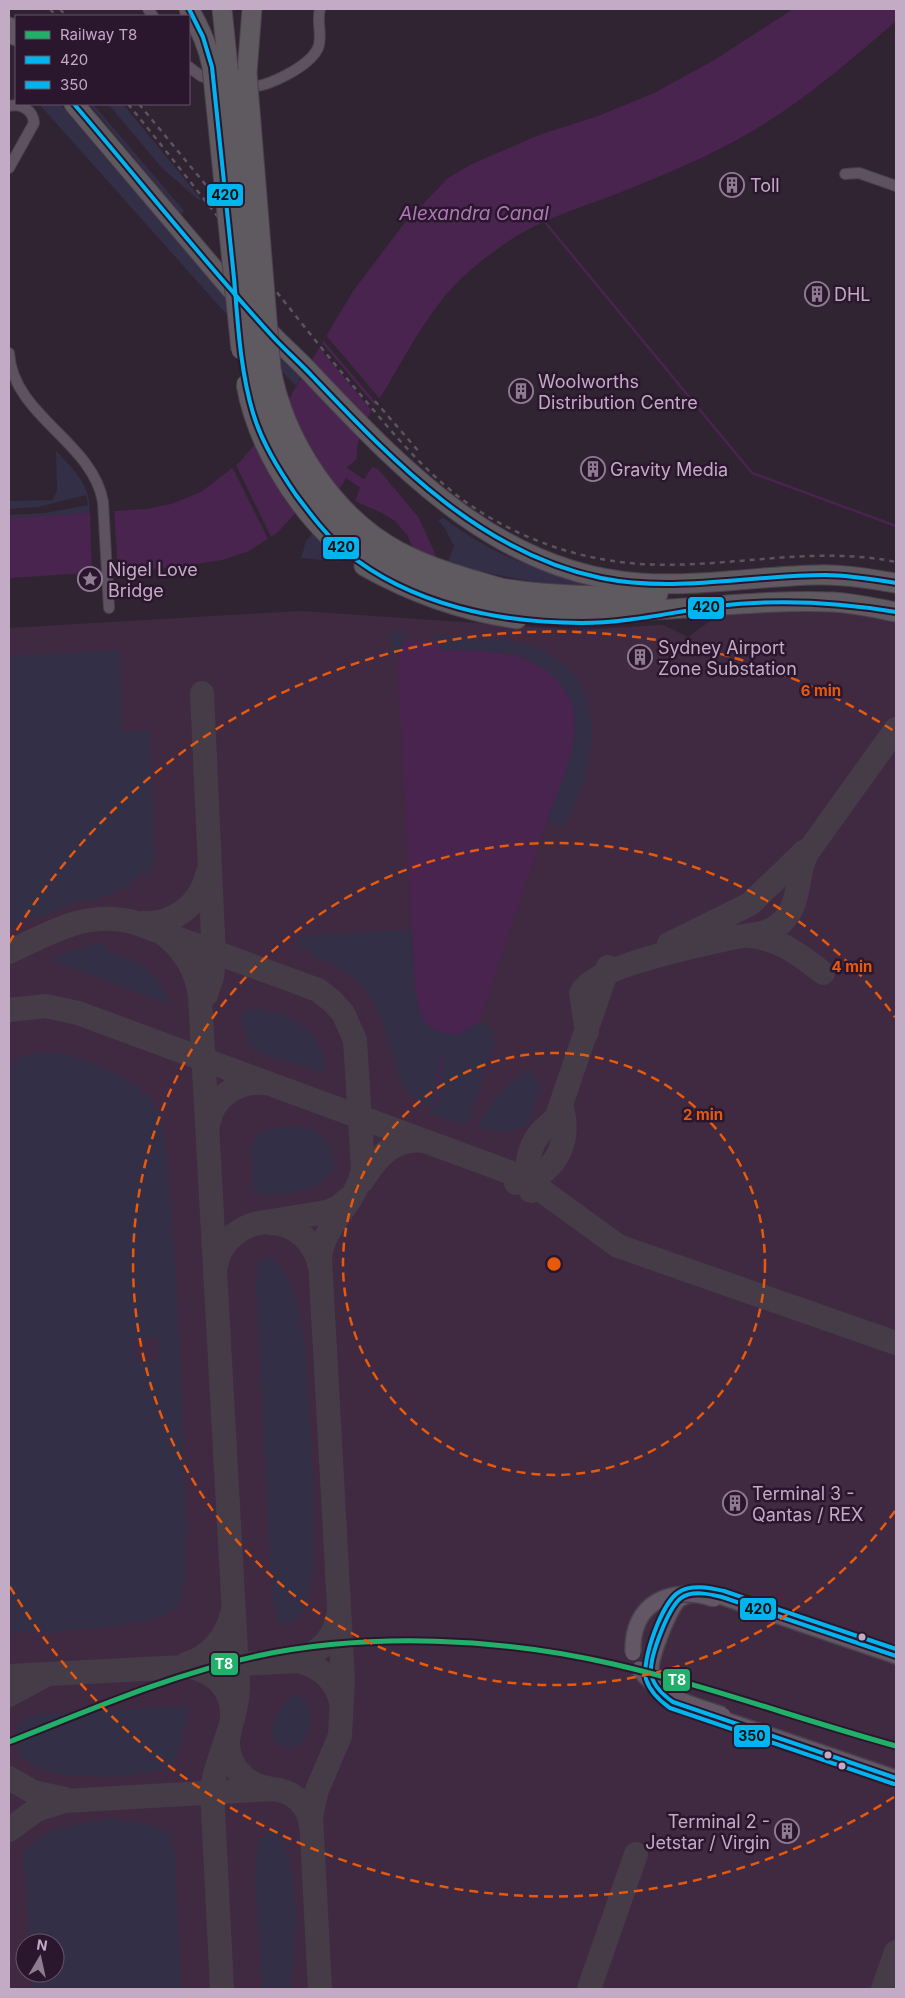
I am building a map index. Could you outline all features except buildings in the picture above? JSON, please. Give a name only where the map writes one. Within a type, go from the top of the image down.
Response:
[{"type":"highway","points":[[189,9],[220,67]]},
{"type":"highway","points":[[222,9],[220,67],[242,354],[248,395],[260,432],[284,477],[311,516],[348,554],[364,566],[415,592],[437,600],[499,602],[554,612],[594,613],[779,602],[834,602],[896,612]]},
{"type":"highway","points":[[220,67],[230,9]]},
{"type":"highway","points":[[247,9],[247,73],[271,369],[275,390],[293,435],[312,468],[335,498],[372,534],[397,550],[447,572],[499,602],[537,594],[578,597],[812,586],[844,586],[896,592]]},
{"type":"highway","points":[[247,73],[252,9]]},
{"type":"highway","points":[[75,105],[274,338],[303,365],[378,445],[426,488],[468,520],[506,544],[542,561],[585,575],[640,583],[677,584],[819,575],[896,583]]},
{"type":"street","points":[[190,67],[201,76],[236,86],[254,88],[273,82],[292,71],[318,48],[320,9]]},
{"type":"street","points":[[9,106],[19,106],[27,109],[32,115],[34,123],[9,168]]},
{"type":"street","points":[[845,174],[859,172],[896,186]]},
{"type":"street","points":[[9,353],[12,372],[20,389],[94,478],[101,494],[109,608]]},
{"type":"street","points":[[896,1661],[714,1599],[681,1593],[667,1596],[655,1602],[640,1619],[632,1642],[634,1659],[639,1669],[658,1689],[680,1700],[896,1774]]},
{"type":"street","points":[[896,1656],[722,1597],[691,1595],[680,1599],[672,1607],[651,1672],[657,1687],[674,1702],[896,1778]]},
{"type":"shaded area","points":[[40,105],[61,105],[204,272],[301,376],[296,386],[220,307]]},
{"type":"shaded area","points":[[90,105],[94,105],[184,211],[181,214]]},
{"type":"shaded area","points":[[109,105],[124,105],[201,199],[199,200],[163,169]]},
{"type":"shaded area","points":[[56,451],[75,472],[85,487],[88,495],[89,514],[9,519],[9,515],[45,513],[88,505],[86,495],[38,507],[9,509],[9,501],[53,500],[57,490]]},
{"type":"shaded area","points":[[444,518],[492,549],[526,564],[581,580],[583,587],[515,578],[448,562],[454,546],[438,520]]},
{"type":"shaded area","points":[[314,532],[341,562],[301,558],[306,541]]},
{"type":"shaded area","points":[[834,608],[896,618],[896,1989],[9,1989],[9,628],[301,611],[578,630],[663,625],[688,637],[721,613]]},
{"type":"shaded area","points":[[392,632],[406,633],[401,653],[390,654],[389,637]]},
{"type":"shaded area","points":[[434,635],[495,639],[530,646],[557,659],[576,678],[587,699],[592,724],[591,750],[585,777],[563,827],[547,821],[568,761],[574,713],[526,659],[510,653],[441,650],[439,640],[434,640]]},
{"type":"shaded area","points":[[120,650],[122,732],[150,730],[155,856],[149,877],[141,873],[129,885],[114,891],[114,895],[102,895],[101,899],[75,903],[34,920],[32,916],[9,927],[9,656]]},
{"type":"shaded area","points":[[411,930],[415,987],[423,1019],[458,1035],[479,1021],[494,1030],[492,1035],[495,1042],[467,1125],[431,1114],[433,1109],[410,1095],[400,1078],[381,1019],[372,1000],[350,976],[331,964],[311,955],[312,949],[298,949],[298,936]]},
{"type":"shaded area","points":[[94,944],[105,945],[105,951],[127,957],[145,968],[160,983],[169,1004],[48,959]]},
{"type":"shaded area","points":[[252,1009],[278,1014],[303,1026],[313,1035],[320,1046],[324,1058],[324,1072],[268,1056],[244,1043],[248,1037],[242,1026],[242,1012]]},
{"type":"shaded area","points":[[39,1052],[66,1054],[99,1066],[126,1080],[152,1100],[157,1108],[163,1129],[173,1228],[187,1529],[184,1582],[180,1602],[176,1608],[165,1615],[147,1621],[98,1628],[11,1633],[9,1583],[9,1064],[26,1055]],"holes":[[[158,1338],[159,1360],[137,1362],[135,1339]]]},
{"type":"shaded area","points":[[527,1069],[534,1072],[532,1079],[542,1085],[527,1125],[509,1132],[479,1129],[492,1102]]},
{"type":"shaded area","points":[[282,1127],[309,1128],[321,1135],[333,1153],[334,1166],[332,1172],[318,1184],[296,1192],[272,1195],[253,1192],[252,1155],[249,1153],[258,1133]]},
{"type":"shaded area","points":[[269,1258],[280,1265],[291,1286],[301,1321],[307,1368],[314,1552],[311,1583],[305,1607],[294,1622],[278,1622],[272,1598],[256,1287],[258,1262]]},
{"type":"shaded area","points":[[296,1695],[304,1699],[309,1707],[311,1717],[305,1737],[299,1744],[291,1748],[282,1746],[276,1741],[273,1734],[273,1726],[275,1718],[284,1704]]},
{"type":"shaded area","points":[[190,1706],[175,1761],[166,1768],[152,1772],[95,1777],[60,1774],[40,1768],[18,1755],[17,1726],[25,1717],[40,1714]]},
{"type":"shaded area","points":[[109,1819],[144,1823],[173,1833],[170,1838],[175,1851],[181,1989],[32,1989],[32,1983],[65,1983],[65,1933],[29,1933],[23,1852],[42,1837],[52,1832],[86,1822]]},
{"type":"shaded area","points":[[278,1827],[291,1866],[294,1886],[296,1907],[295,1949],[290,1989],[262,1989],[255,1872],[258,1851],[254,1850],[264,1835]]},
{"type":"water","name":"Alexandra Canal","points":[[793,9],[896,9],[896,21],[811,92],[756,129],[706,156],[535,226],[507,242],[472,269],[453,287],[433,312],[368,416],[357,447],[357,459],[346,468],[348,474],[341,487],[327,496],[303,505],[277,533],[249,551],[222,560],[169,568],[9,578],[9,518],[146,509],[171,504],[201,492],[240,462],[278,417],[353,291],[403,225],[448,178],[472,164],[539,135],[598,116],[654,93],[716,59]]},
{"type":"water","points":[[372,467],[378,469],[419,518],[437,558],[419,550],[418,544],[395,521],[355,501],[361,485]]},
{"type":"water","points":[[405,640],[439,643],[441,650],[495,652],[529,661],[544,669],[557,681],[569,697],[574,711],[574,736],[571,753],[479,1021],[458,1035],[438,1031],[426,1022],[419,1007],[415,987],[398,670]]},
{"type":"pier","points":[[324,333],[381,400],[378,405],[321,338]]},
{"type":"pier","points":[[320,340],[376,407],[373,412],[317,345]]},
{"type":"pier","points":[[235,463],[272,539],[269,541],[231,465]]},
{"type":"pier","name":"Nigel Love Bridge","points":[[114,509],[118,574],[92,576],[90,510]]},
{"type":"waterway","points":[[544,221],[752,473],[896,526]]},
{"type":"waterway","points":[[339,468],[372,490]]},
{"type":"waterway","points":[[411,532],[424,562]]},
{"type":"waterway","points":[[435,1105],[442,1057]]},
{"type":"taxiway","points":[[202,693],[214,957],[212,977],[206,995]]},
{"type":"taxiway","points":[[587,1032],[581,994],[589,984],[605,974],[673,951],[758,934],[770,930],[781,923],[788,915],[795,899],[803,862],[807,853],[896,729]]},
{"type":"taxiway","points":[[669,944],[750,904],[805,851]]},
{"type":"taxiway","points":[[142,923],[154,923],[165,920],[184,910],[199,894],[208,872]]},
{"type":"taxiway","points":[[9,952],[54,931],[84,921],[116,919],[133,922],[318,990],[343,1013],[355,1040],[363,1169],[360,1181],[327,1235],[322,1246],[320,1259],[343,1680],[340,1736],[317,1790],[311,1817],[320,1989]]},
{"type":"taxiway","points":[[166,936],[189,963],[196,979],[200,997],[238,1687],[231,1726],[218,1763],[212,1789],[222,1989]]},
{"type":"taxiway","points":[[750,936],[760,937],[780,944],[798,954],[823,973]]},
{"type":"taxiway","points":[[531,1191],[528,1176],[529,1154],[540,1133],[557,1116],[608,967]]},
{"type":"taxiway","points":[[9,1010],[46,1006],[78,1013],[509,1172],[530,1182],[618,1246],[896,1343]]},
{"type":"taxiway","points":[[208,1125],[215,1106],[228,1092],[245,1084],[265,1083]]},
{"type":"taxiway","points":[[516,1183],[541,1173],[551,1165],[558,1155],[565,1132],[561,1105]]},
{"type":"taxiway","points":[[362,1181],[374,1164],[387,1151],[403,1142],[424,1141]]},
{"type":"taxiway","points":[[216,1266],[221,1251],[229,1239],[240,1230],[254,1224],[326,1212],[337,1208],[348,1199]]},
{"type":"taxiway","points":[[271,1223],[289,1227],[303,1236],[314,1250],[320,1267]]},
{"type":"taxiway","points":[[186,1664],[202,1657],[216,1645],[226,1631],[232,1614]]},
{"type":"taxiway","points":[[290,1661],[308,1656],[322,1647],[332,1633],[338,1616]]},
{"type":"taxiway","points":[[9,1676],[298,1661],[313,1666],[326,1675],[331,1680],[341,1701]]},
{"type":"taxiway","points":[[191,1667],[208,1673],[226,1690],[232,1707],[228,1743],[231,1759],[235,1767],[246,1779],[268,1788]]},
{"type":"taxiway","points":[[9,1695],[42,1677]]},
{"type":"taxiway","points":[[9,1778],[33,1792],[65,1799]]},
{"type":"taxiway","points":[[9,1830],[36,1810],[64,1801],[273,1789],[287,1793],[298,1800],[307,1811],[311,1825]]},
{"type":"taxiway","points":[[589,1989],[636,1854]]},
{"type":"taxiway","points":[[883,1989],[896,1952]]},
{"type":"railway","points":[[50,9],[55,15]]},
{"type":"railway","points":[[60,9],[65,15]]},
{"type":"railway","points":[[129,105],[343,374],[398,438],[427,469],[459,497],[491,518],[509,528],[563,550],[601,559],[638,564],[675,565],[823,556],[859,557],[896,562]]},
{"type":"railway","points":[[140,105],[205,184],[255,254]]},
{"type":"railway","points":[[375,401],[421,454]]},
{"type":"rail line","name":"T8","points":[[9,1742],[101,1705],[163,1683],[257,1656],[300,1648],[345,1643],[435,1641],[526,1648],[613,1664],[684,1682],[896,1746]]},
{"type":"transit line","name":"420","points":[[189,9],[203,37],[212,67],[240,346],[245,380],[253,413],[266,446],[290,486],[320,525],[346,552],[371,570],[428,598],[488,615],[520,619],[599,623],[717,606],[784,602],[852,606],[896,612]]},
{"type":"transit line","name":"420","points":[[75,105],[222,280],[278,342],[375,441],[442,500],[478,526],[516,548],[557,566],[601,578],[629,582],[685,584],[825,575],[852,576],[896,583]]},
{"type":"transit line","name":"350","points":[[894,1784],[670,1708],[650,1688],[645,1671],[654,1632],[666,1607],[679,1592],[695,1587],[724,1591],[896,1649]]},
{"type":"transit line","name":"420","points":[[896,1656],[722,1597],[696,1593],[685,1596],[676,1603],[657,1644],[651,1665],[652,1677],[656,1685],[673,1702],[896,1778]]},
{"type":"place","name":"Toll","points":[[732,185]]},
{"type":"place","name":"DHL","points":[[817,294]]},
{"type":"place","name":"Woolworths Distribution Centre","points":[[521,391]]},
{"type":"place","name":"Gravity Media","points":[[593,469]]},
{"type":"place","name":"Nigel Love Bridge","points":[[90,579]]},
{"type":"place","name":"Sydney Airport Zone Substation","points":[[640,657]]},
{"type":"place","name":"Terminal 3 - Qantas / REX","points":[[735,1503]]},
{"type":"place","name":"Terminal 2 - Jetstar / Virgin","points":[[787,1831]]}]
